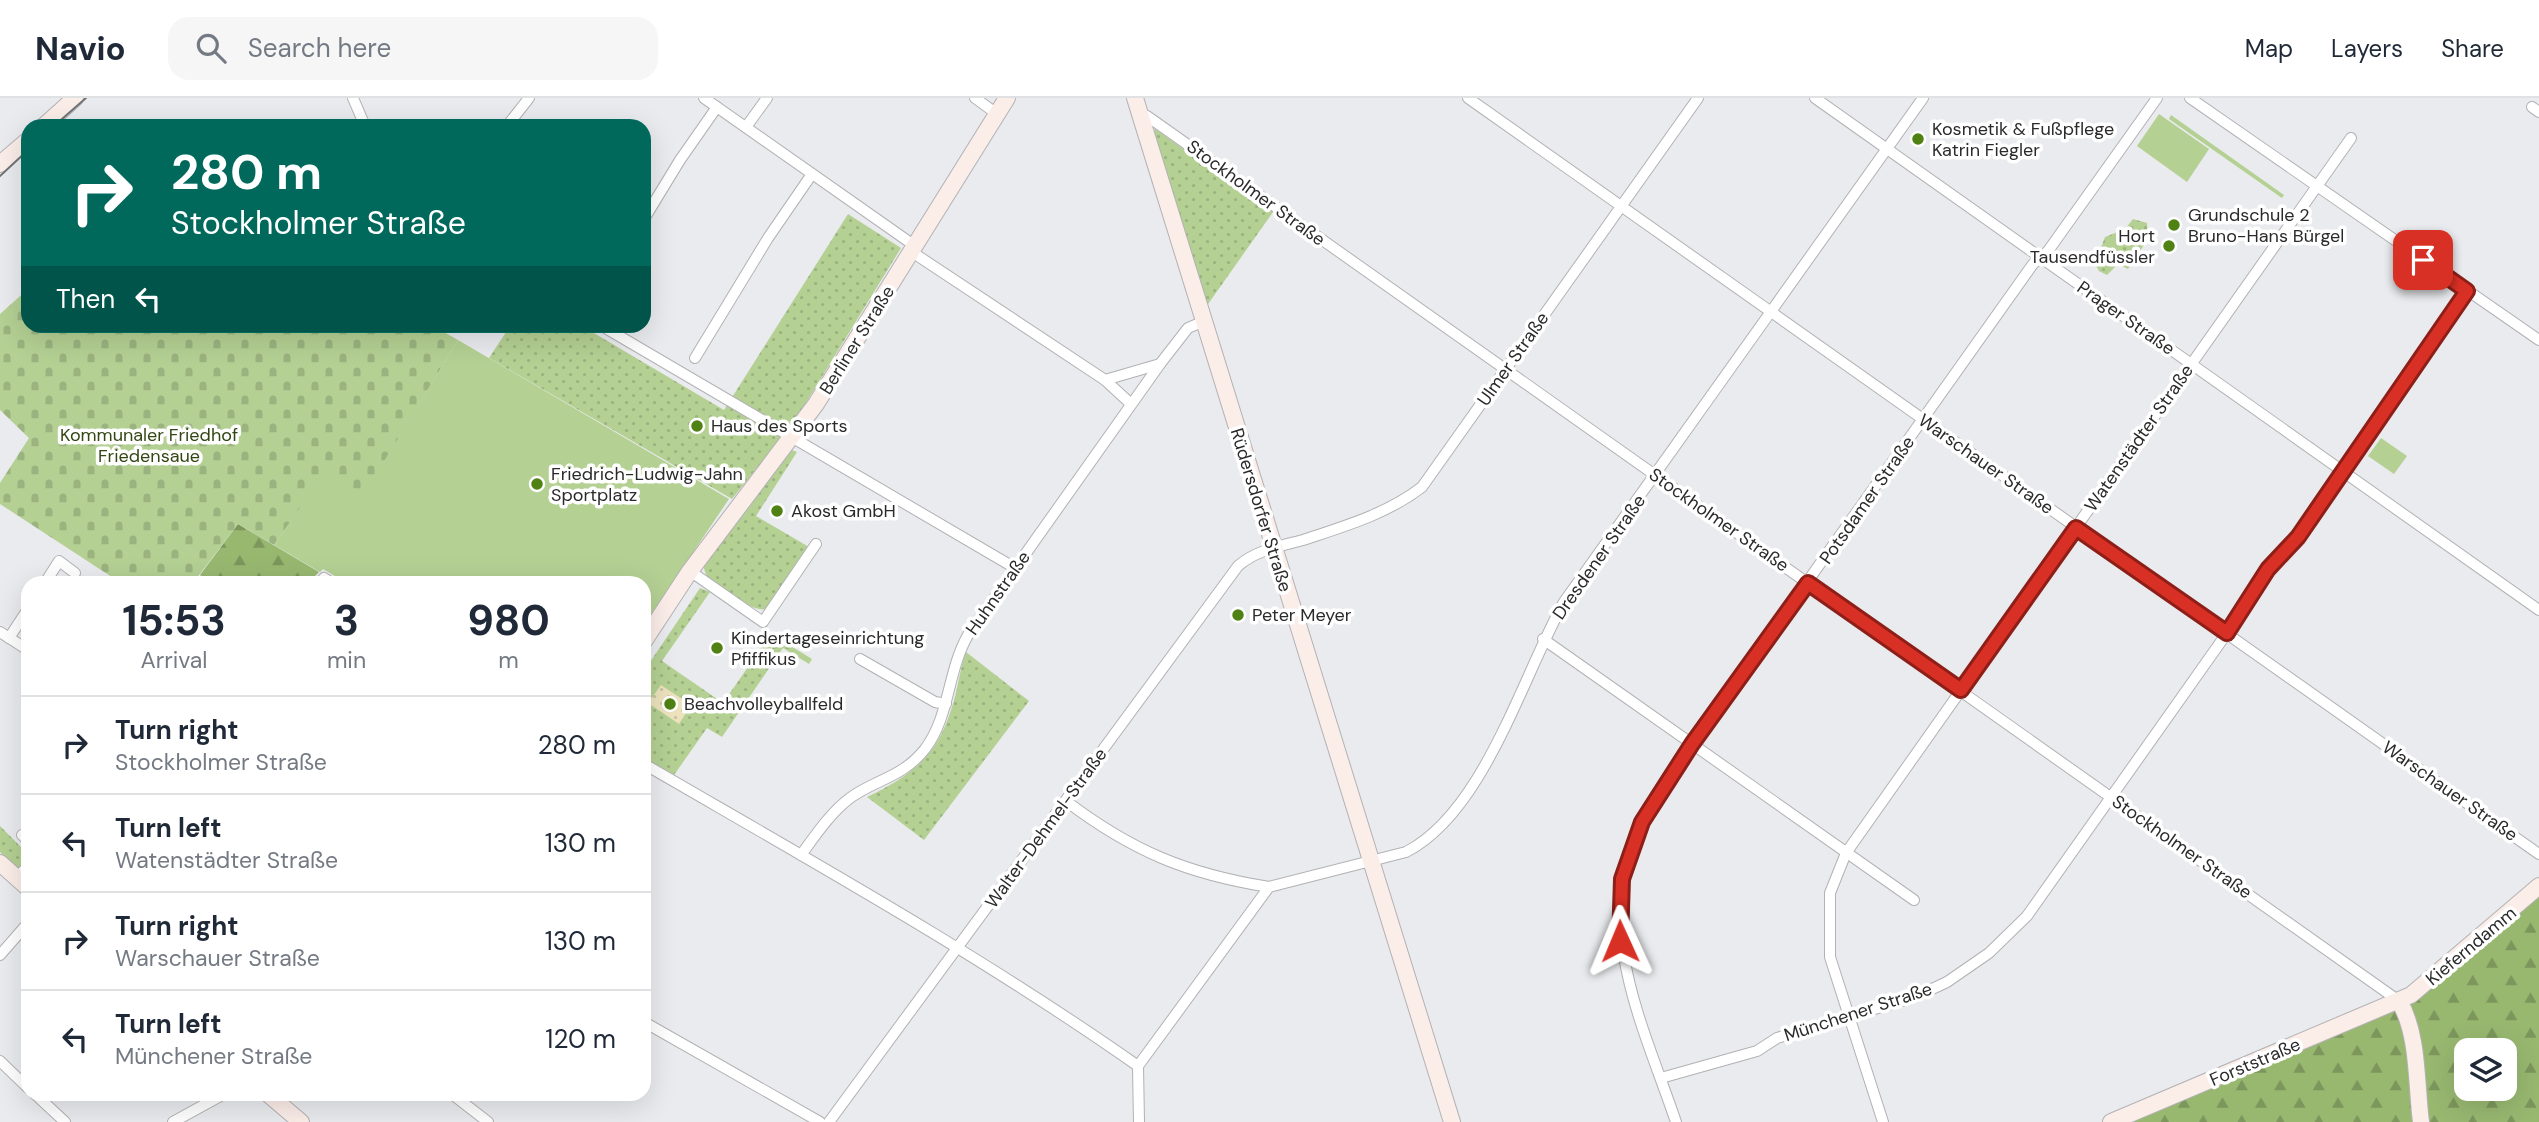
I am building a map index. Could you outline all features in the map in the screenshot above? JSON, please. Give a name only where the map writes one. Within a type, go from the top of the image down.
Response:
[{"type":"street","points":[[56,119],[75,98]]},
{"type":"street","points":[[353,98],[362,119]]},
{"type":"street","points":[[512,119],[529,98]]},
{"type":"street","points":[[704,98],[914,249],[1105,380],[1131,404]]},
{"type":"street","points":[[746,127],[767,98]]},
{"type":"street","points":[[975,98],[997,114]]},
{"type":"street","name":"Berliner Straße","points":[[651,630],[690,571],[794,437],[1007,98]]},
{"type":"street","name":"Rüdersdorfer Straße","points":[[1135,98],[1202,323],[1452,1122]]},
{"type":"street","name":"Warschauer Straße","points":[[1468,98],[2539,854]]},
{"type":"street","name":"Ulmer Straße","points":[[1273,548],[1363,520],[1414,493],[1446,456],[1698,98]]},
{"type":"street","name":"Prager Straße","points":[[1815,98],[2539,610]]},
{"type":"street","name":"Dresdener Straße","points":[[1269,887],[1371,863],[1422,844],[1457,808],[1486,762],[1564,602],[1923,98]]},
{"type":"street","name":"Potsdamer Straße","points":[[1676,1122],[1627,975],[1620,941],[1620,901],[1630,850],[1642,822],[1692,744],[2157,98]]},
{"type":"street","points":[[2190,98],[2539,340]]},
{"type":"street","points":[[651,208],[717,107]]},
{"type":"street","name":"Stockholmer Straße","points":[[1141,118],[1147,116],[2399,1001]]},
{"type":"street","name":"Watenstädter Straße","points":[[1883,1122],[1830,957],[1830,893],[1846,853],[2351,138]]},
{"type":"street","points":[[0,164],[21,146]]},
{"type":"street","points":[[695,358],[768,238],[812,174]]},
{"type":"street","name":"Münchener Straße","points":[[1661,1078],[1757,1051],[1777,1038],[1850,1017],[1937,987],[1989,953],[2027,916],[2227,633],[2268,569],[2298,537],[2467,291]]},
{"type":"street","name":"Huhnstraße","points":[[801,855],[842,804],[897,775],[915,760],[936,730],[946,704],[952,671],[961,646],[1160,364],[1188,328],[1202,323]]},
{"type":"street","points":[[613,333],[1015,568]]},
{"type":"street","points":[[1105,380],[1160,364]]},
{"type":"street","points":[[690,571],[763,622],[817,544]]},
{"type":"street","name":"Walter-Dehmel-Straße","points":[[829,1122],[1238,566],[1245,559],[1273,548]]},
{"type":"street","points":[[49,576],[58,561],[75,573]]},
{"type":"street","points":[[21,617],[5,635],[21,645]]},
{"type":"street","points":[[1544,639],[1914,900]]},
{"type":"street","points":[[860,659],[935,702],[946,704]]},
{"type":"street","points":[[651,768],[958,948],[1055,1008],[1138,1066]]},
{"type":"street","points":[[1066,801],[1108,832],[1157,858],[1208,876],[1269,887],[1138,1066],[1139,1122]]},
{"type":"street","points":[[0,863],[21,881]]},
{"type":"street","name":"Kieferndamm","points":[[2399,1001],[2445,967],[2539,886]]},
{"type":"street","points":[[0,955],[21,931]]},
{"type":"street","points":[[2399,1001],[2406,1012],[2411,1039],[2421,1122]]},
{"type":"street","name":"Forststraße","points":[[2111,1122],[2399,1001]]},
{"type":"street","points":[[651,1027],[820,1122]]},
{"type":"street","points":[[0,1061],[21,1080]]},
{"type":"street","points":[[42,1101],[65,1122]]},
{"type":"street","points":[[173,1122],[211,1101]]},
{"type":"street","points":[[276,1101],[301,1122]]},
{"type":"street","points":[[461,1101],[488,1122]]},
{"type":"green space","points":[[2159,114],[2209,149],[2187,182],[2137,146]]},
{"type":"green space","points":[[2171,115],[2284,195],[2282,198],[2169,119]]},
{"type":"green space","points":[[1155,129],[1273,212],[1206,307],[1153,135]]},
{"type":"green space","points":[[848,214],[901,248],[796,419],[732,499],[489,358],[505,333],[594,333],[724,410]]},
{"type":"green space","points":[[2133,219],[2147,223],[2148,239],[2128,269],[2118,264],[2107,275],[2099,271],[2095,264],[2105,237],[2125,229]]},
{"type":"green space","name":"Kommunaler Friedhof Friedensaue","points":[[21,295],[21,333],[446,333],[458,340],[364,495],[325,473],[274,545],[238,524],[198,576],[110,576],[0,504],[0,483],[29,438],[0,410],[0,314]]},
{"type":"green space","name":"Friedrich-Ludwig-Jahn Sportplatz","points":[[458,340],[729,499],[651,615],[651,576],[335,576],[323,569],[320,572],[274,545],[325,472],[364,494]]},
{"type":"green space","points":[[2381,438],[2407,456],[2394,474],[2368,456]]},
{"type":"green space","points":[[789,449],[797,452],[756,516],[809,547],[767,609],[761,609],[745,604],[713,583],[703,563]]},
{"type":"green space","points":[[238,524],[319,572],[315,576],[200,575]]},
{"type":"green space","points":[[700,588],[710,592],[662,661],[723,703],[771,634],[812,659],[809,664],[783,648],[722,737],[707,728],[674,775],[651,762],[651,661]]},
{"type":"green space","points":[[966,652],[1029,701],[924,840],[867,797],[909,773],[920,764],[938,741],[953,703]]},
{"type":"green space","points":[[0,826],[21,847],[21,873],[0,852]]},
{"type":"green space","points":[[2539,895],[2539,1122],[2123,1122],[2387,1012]]},
{"type":"sand","name":"Beachvolleyballfeld","points":[[661,685],[691,705],[679,724],[651,705],[651,699]]},
{"type":"tram line","points":[[62,119],[86,98]]},
{"type":"tram line","points":[[0,176],[21,156]]},
{"type":"place","name":"Kosmetik & Fußpflege Katrin Fiegler","points":[[1918,139]]},
{"type":"place","name":"Grundschule 2 Bruno-Hans Bürgel","points":[[2174,225]]},
{"type":"place","name":"Hort Tausendfüssler","points":[[2169,246]]},
{"type":"place","name":"Haus des Sports","points":[[697,426]]},
{"type":"place","name":"Friedrich-Ludwig-Jahn Sportplatz","points":[[537,484]]},
{"type":"place","name":"Akost GmbH","points":[[777,511]]},
{"type":"place","name":"Peter Meyer","points":[[1238,615]]},
{"type":"place","name":"Kindertageseinrichtung Pfiffikus","points":[[717,648]]},
{"type":"place","name":"Beachvolleyballfeld","points":[[670,704]]},
{"type":"route","points":[[1620,941],[1622,879],[1642,822],[1692,744],[1808,583],[1961,690],[2076,528],[2227,633],[2268,569],[2298,537],[2467,291],[2423,260]]}]
